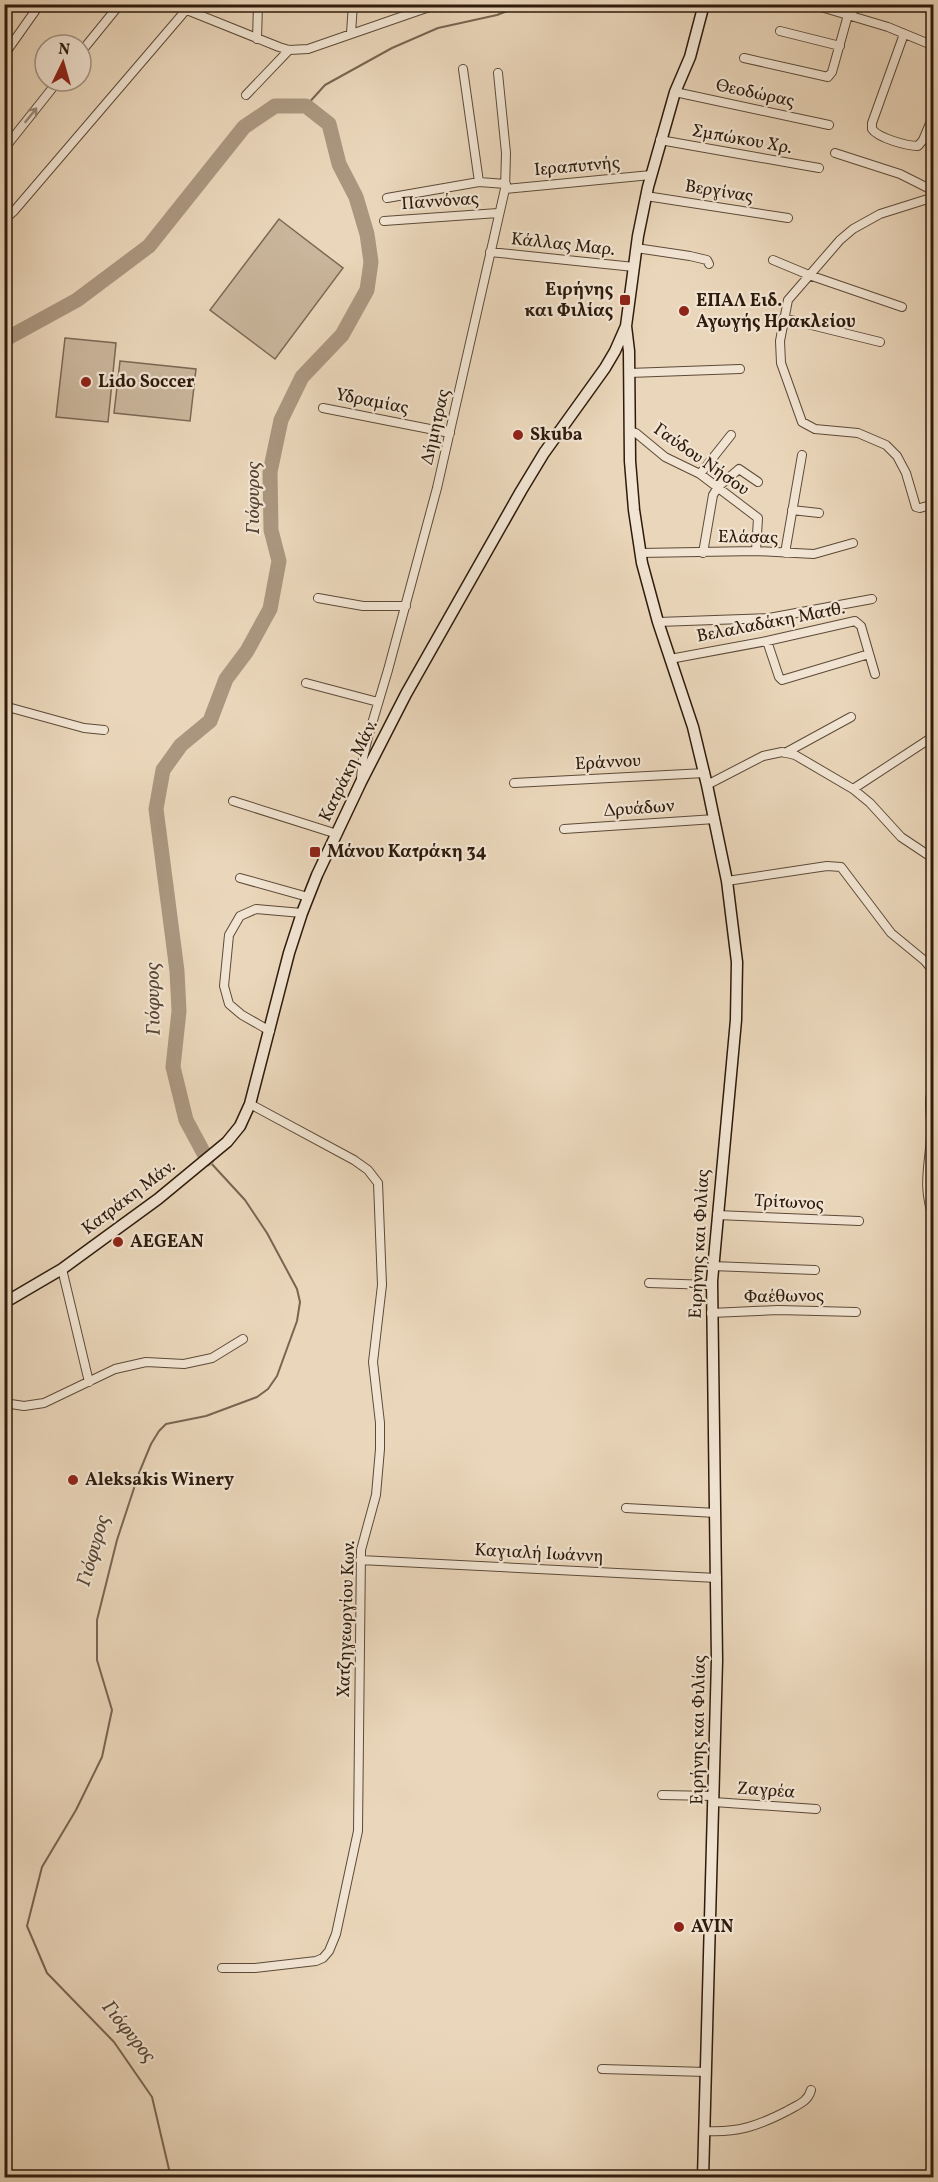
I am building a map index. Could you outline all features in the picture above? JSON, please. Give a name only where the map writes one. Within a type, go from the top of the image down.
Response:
[{"type":"street","points":[[4,55],[40,4]]},
{"type":"street","points":[[93,37],[120,4]]},
{"type":"street","points":[[172,4],[289,50],[308,49],[409,9],[438,4]]},
{"type":"street","points":[[257,39],[258,4]]},
{"type":"street","points":[[351,33],[354,4]]},
{"type":"street","points":[[812,4],[904,34],[933,46]]},
{"type":"street","points":[[744,58],[830,77],[848,15],[844,4]]},
{"type":"street","points":[[848,15],[861,4]]},
{"type":"street","points":[[627,326],[636,248],[646,196],[675,92],[690,57],[701,8]]},
{"type":"street","points":[[4,220],[14,212],[186,10]]},
{"type":"street","points":[[780,31],[840,46]]},
{"type":"street","points":[[904,34],[872,123],[872,131],[908,145],[918,146],[923,140],[933,114]]},
{"type":"street","points":[[246,95],[289,50]]},
{"type":"street","points":[[463,69],[479,182]]},
{"type":"street","name":"Δήμητρας","points":[[361,782],[363,758],[406,606],[450,433],[498,213],[506,186],[504,130],[498,73]]},
{"type":"street","name":"Θεοδώρας","points":[[675,92],[829,125]]},
{"type":"street","points":[[4,149],[48,93]]},
{"type":"street","name":"Σμπώκου Χρ.","points":[[660,140],[819,168]]},
{"type":"street","points":[[835,153],[900,174],[933,191]]},
{"type":"street","name":"Ιεραπυτνής","points":[[387,198],[479,182],[506,186],[651,175]]},
{"type":"street","name":"Βεργίνας","points":[[646,196],[788,218]]},
{"type":"street","points":[[933,197],[880,214],[853,229],[788,300],[780,341],[781,363],[804,424],[815,429],[858,433],[883,443],[894,453],[903,468],[916,507],[933,504]]},
{"type":"street","name":"Παννόνας","points":[[384,221],[498,213]]},
{"type":"street","points":[[636,248],[690,256],[707,260],[709,264]]},
{"type":"street","name":"Κάλλας Μαρ.","points":[[490,252],[634,267]]},
{"type":"street","points":[[773,260],[809,275],[902,306]]},
{"type":"street","points":[[783,318],[879,342]]},
{"type":"street","name":"Ειρήνης και Φιλίας","points":[[627,326],[632,491],[640,554],[657,622],[691,719],[708,785],[727,881],[735,945],[737,1000],[712,1266],[717,1578],[714,1799],[703,2178]]},
{"type":"street","name":"Κατράκη Μάν.","points":[[4,1303],[62,1269],[141,1212],[227,1142],[240,1126],[250,1104],[289,953],[302,913],[361,782],[406,694],[521,491],[544,453],[605,368],[627,326]]},
{"type":"street","points":[[629,373],[740,369]]},
{"type":"street","name":"Υδραμίας","points":[[323,408],[450,433]]},
{"type":"street","name":"Γαύδου Νήσου","points":[[629,431],[665,457],[700,474],[758,518],[756,551]]},
{"type":"street","points":[[700,474],[731,435]]},
{"type":"street","points":[[785,553],[802,455]]},
{"type":"street","points":[[704,553],[713,495],[718,487],[741,469],[758,482]]},
{"type":"street","points":[[792,510],[819,513]]},
{"type":"street","name":"Ελάσας","points":[[640,554],[756,551],[814,554],[853,543]]},
{"type":"street","points":[[318,598],[363,606],[406,606]]},
{"type":"street","points":[[657,622],[769,618],[872,599]]},
{"type":"street","name":"Βελαλαδάκη Ματθ.","points":[[670,659],[767,641],[855,621],[861,624],[875,674]]},
{"type":"street","points":[[767,641],[778,677],[782,680],[869,654]]},
{"type":"street","points":[[306,683],[378,702]]},
{"type":"street","points":[[4,706],[84,728],[104,730]]},
{"type":"street","points":[[786,753],[851,717]]},
{"type":"street","points":[[853,789],[933,736]]},
{"type":"street","points":[[708,785],[756,759],[786,753],[800,758],[853,789],[870,803],[901,837],[933,859]]},
{"type":"street","name":"Εράννου","points":[[514,783],[705,773]]},
{"type":"street","points":[[233,801],[337,834]]},
{"type":"street","name":"Δρυάδων","points":[[564,829],[715,819]]},
{"type":"street","points":[[727,881],[831,866],[842,867],[891,933],[925,961],[933,972]]},
{"type":"street","points":[[240,878],[308,897]]},
{"type":"street","points":[[270,1030],[242,1015],[229,1004],[224,986],[229,935],[240,916],[256,909],[302,913]]},
{"type":"street","points":[[933,1084],[929,1099],[931,1137],[926,1175],[933,1220]]},
{"type":"street","name":"Χατζηγεωργίου Κων.","points":[[222,1968],[255,1968],[316,1961],[326,1955],[334,1941],[358,1831],[360,1560],[363,1538],[376,1495],[380,1460],[380,1424],[373,1362],[382,1285],[379,1186],[372,1173],[354,1160],[250,1104]]},
{"type":"street","name":"Τρίτωνος","points":[[717,1215],[859,1221]]},
{"type":"street","points":[[712,1266],[814,1270]]},
{"type":"street","points":[[62,1269],[89,1382]]},
{"type":"street","points":[[649,1283],[712,1285]]},
{"type":"street","name":"Φαέθωνος","points":[[711,1314],[778,1310],[856,1312]]},
{"type":"street","points":[[4,1402],[24,1406],[44,1403],[116,1369],[146,1362],[184,1364],[212,1358],[243,1339]]},
{"type":"street","points":[[626,1508],[716,1513]]},
{"type":"street","name":"Καγιαλή Ιωάννη","points":[[360,1560],[717,1578]]},
{"type":"street","name":"Ζαγρέα","points":[[662,1795],[816,1809]]},
{"type":"street","points":[[602,2069],[706,2072]]},
{"type":"street","points":[[705,2131],[731,2131],[761,2124],[807,2099],[811,2090]]},
{"type":"shaded area","points":[[279,219],[343,268],[275,359],[210,310]]},
{"type":"shaded area","name":"Lido Soccer","points":[[65,338],[116,343],[108,422],[56,417]]},
{"type":"shaded area","points":[[120,361],[196,369],[190,421],[114,413]]},
{"type":"waterway","points":[[306,106],[325,85],[392,48],[438,28],[497,15],[525,4]]},
{"type":"waterway","name":"Γιόφυρος","points":[[4,340],[77,300],[149,246],[244,127],[275,106],[306,106],[329,124],[339,164],[356,197],[367,234],[371,262],[367,290],[342,335],[302,377],[281,420],[270,472],[271,530],[279,561],[270,609],[247,651],[226,679],[210,721],[181,745],[163,770],[156,809],[177,971],[179,1011],[173,1067],[186,1120],[207,1159]]},
{"type":"waterway","name":"Γιόφυρος","points":[[171,2178],[152,2097],[114,2042],[47,1973],[27,1926],[42,1867],[76,1810],[102,1757],[112,1710],[97,1660],[97,1620],[117,1540],[151,1444],[166,1424],[206,1416],[257,1397],[268,1389],[277,1376],[297,1321],[300,1302],[297,1289],[267,1233],[245,1200],[210,1162]]},
{"type":"place","name":"Ειρήνης και Φιλίας","points":[[625,300]]},
{"type":"place","name":"ΕΠΑΛ Ειδ. Αγωγής Ηρακλείου","points":[[684,311]]},
{"type":"place","name":"Lido Soccer","points":[[86,382]]},
{"type":"place","name":"Skuba","points":[[518,435]]},
{"type":"place","name":"Μάνου Κατράκη 34","points":[[315,852]]},
{"type":"place","name":"AEGEAN","points":[[118,1242]]},
{"type":"place","name":"Aleksakis Winery","points":[[73,1480]]},
{"type":"place","name":"AVIN","points":[[679,1927]]}]
